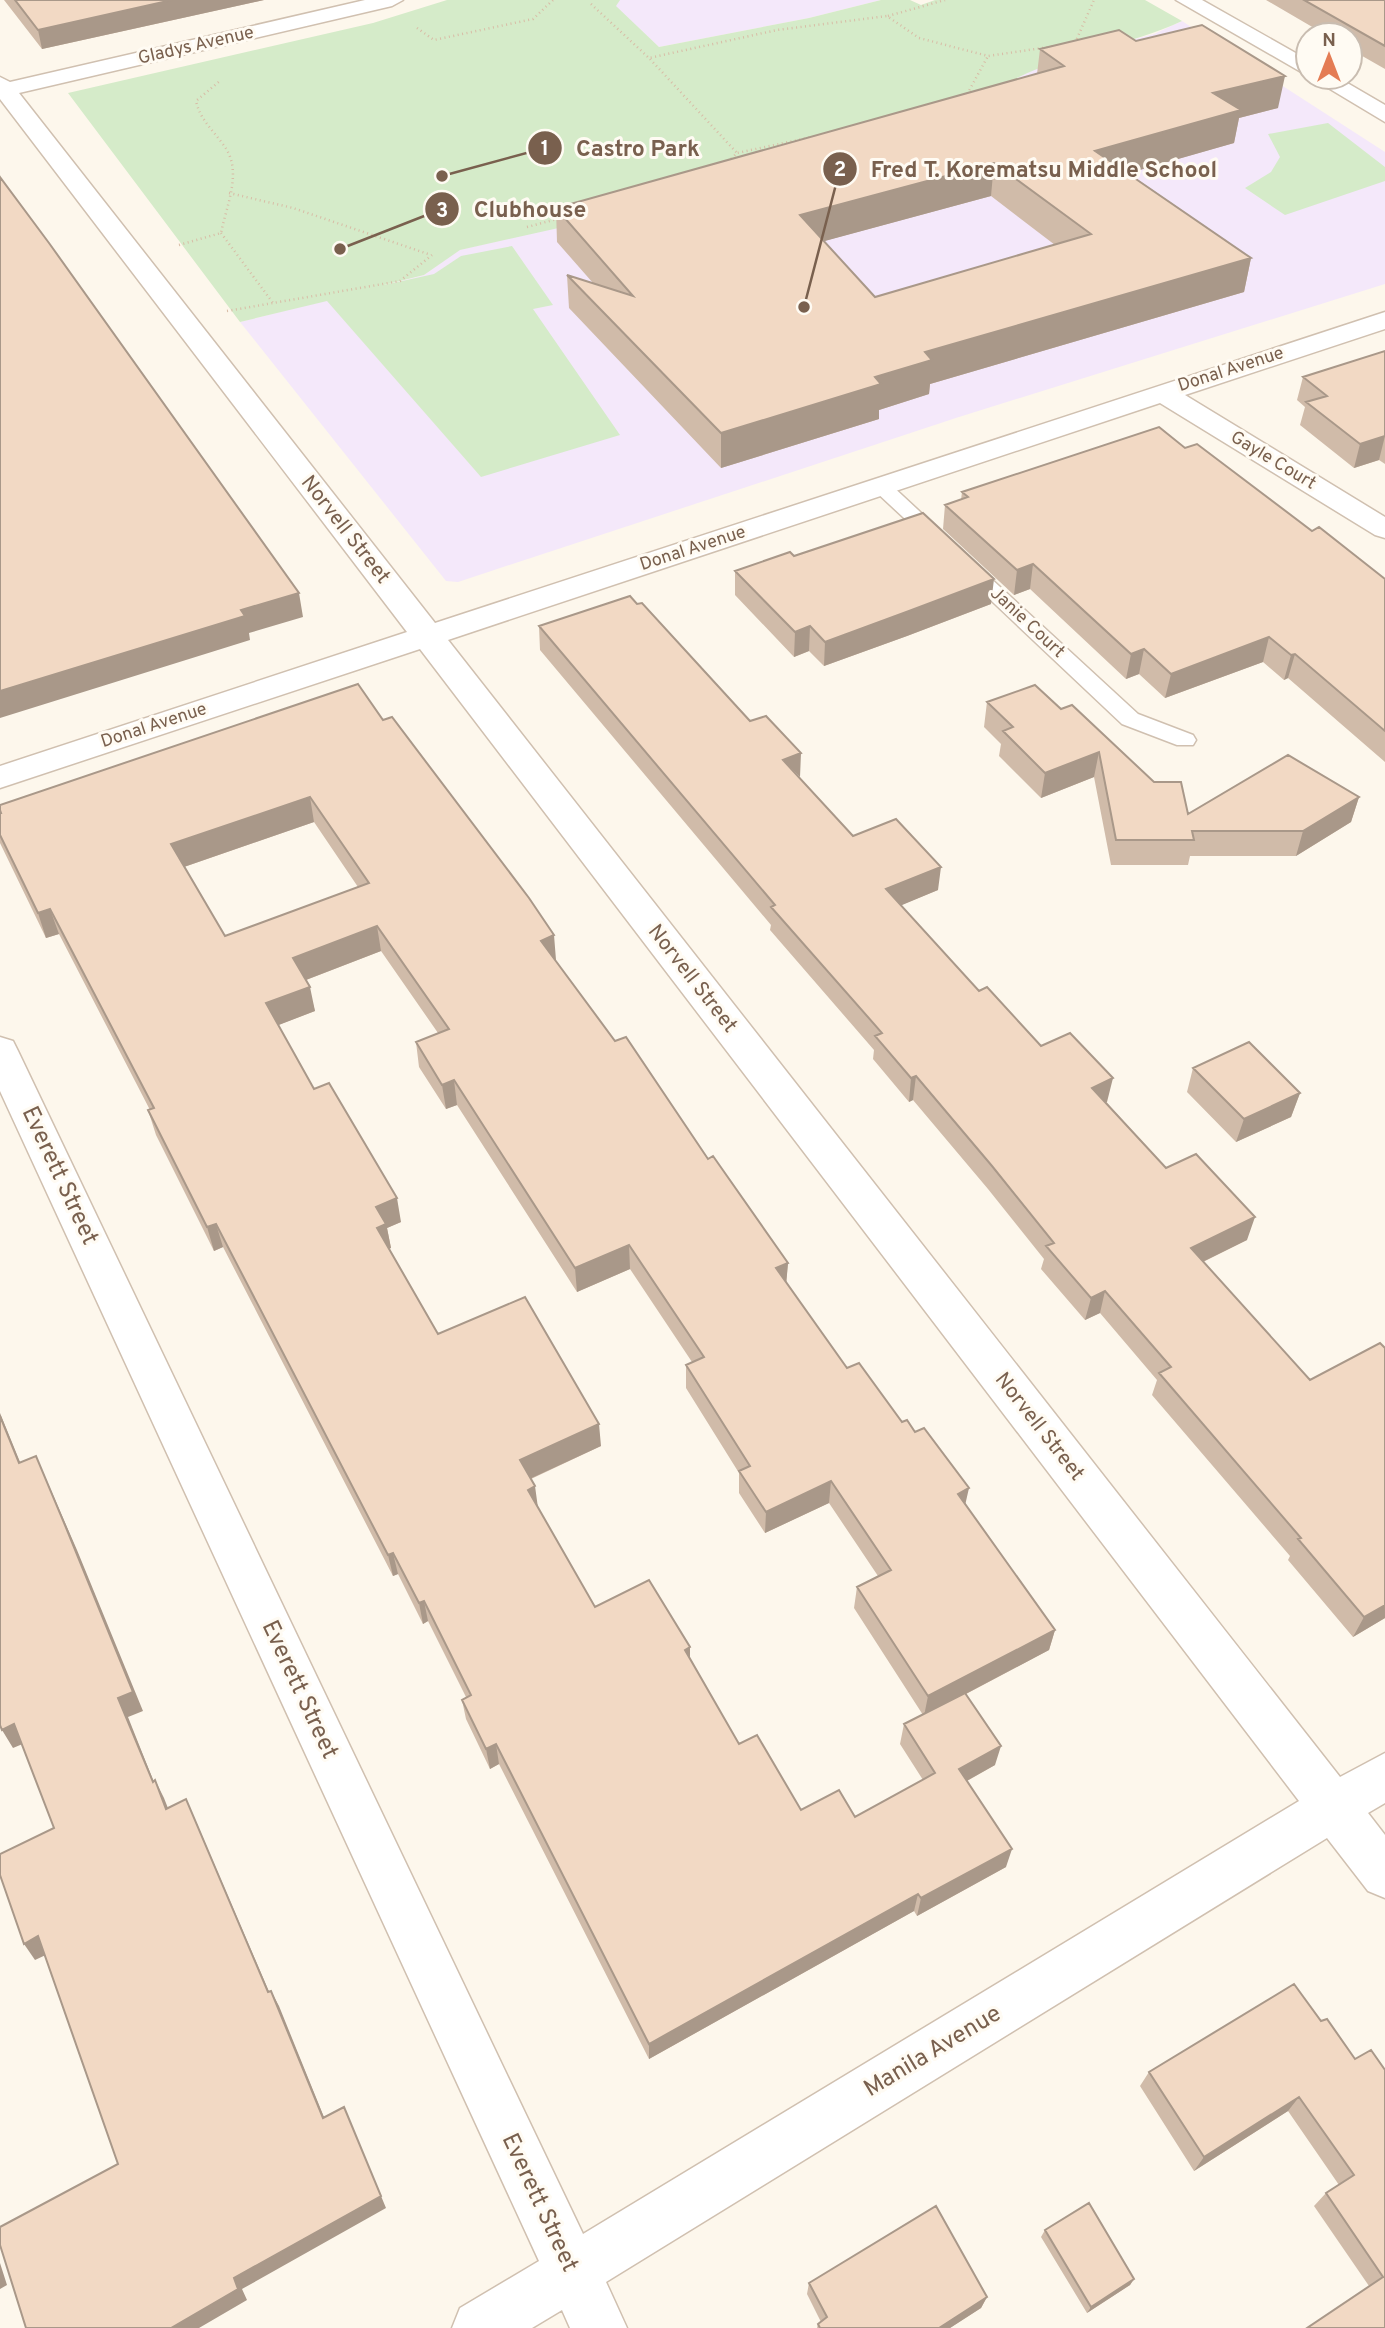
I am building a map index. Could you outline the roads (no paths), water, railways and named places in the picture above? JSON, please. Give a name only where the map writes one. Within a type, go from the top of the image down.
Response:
[{"type":"street","name":"Gladys Avenue","points":[[1,88],[392,0]]},
{"type":"street","points":[[1187,0],[1294,61]]},
{"type":"street","name":"Norvell Street","points":[[1,88],[1385,1874]]},
{"type":"street","points":[[1344,91],[1385,116]]},
{"type":"street","name":"Donal Avenue","points":[[0,777],[1385,320]]},
{"type":"street","name":"Gayle Court","points":[[1162,393],[1385,529]]},
{"type":"street","name":"Everett Street","points":[[0,1051],[599,2328]]},
{"type":"street","name":"Manila Avenue","points":[[480,2328],[1385,1776]]},
{"type":"lane","name":"Janie Court","points":[[882,487],[1130,719],[1185,740]]},
{"type":"place","name":"Castro Park","points":[[442,176]]},
{"type":"place","name":"Clubhouse","points":[[340,249]]},
{"type":"place","name":"Fred T. Korematsu Middle School","points":[[804,307]]}]
